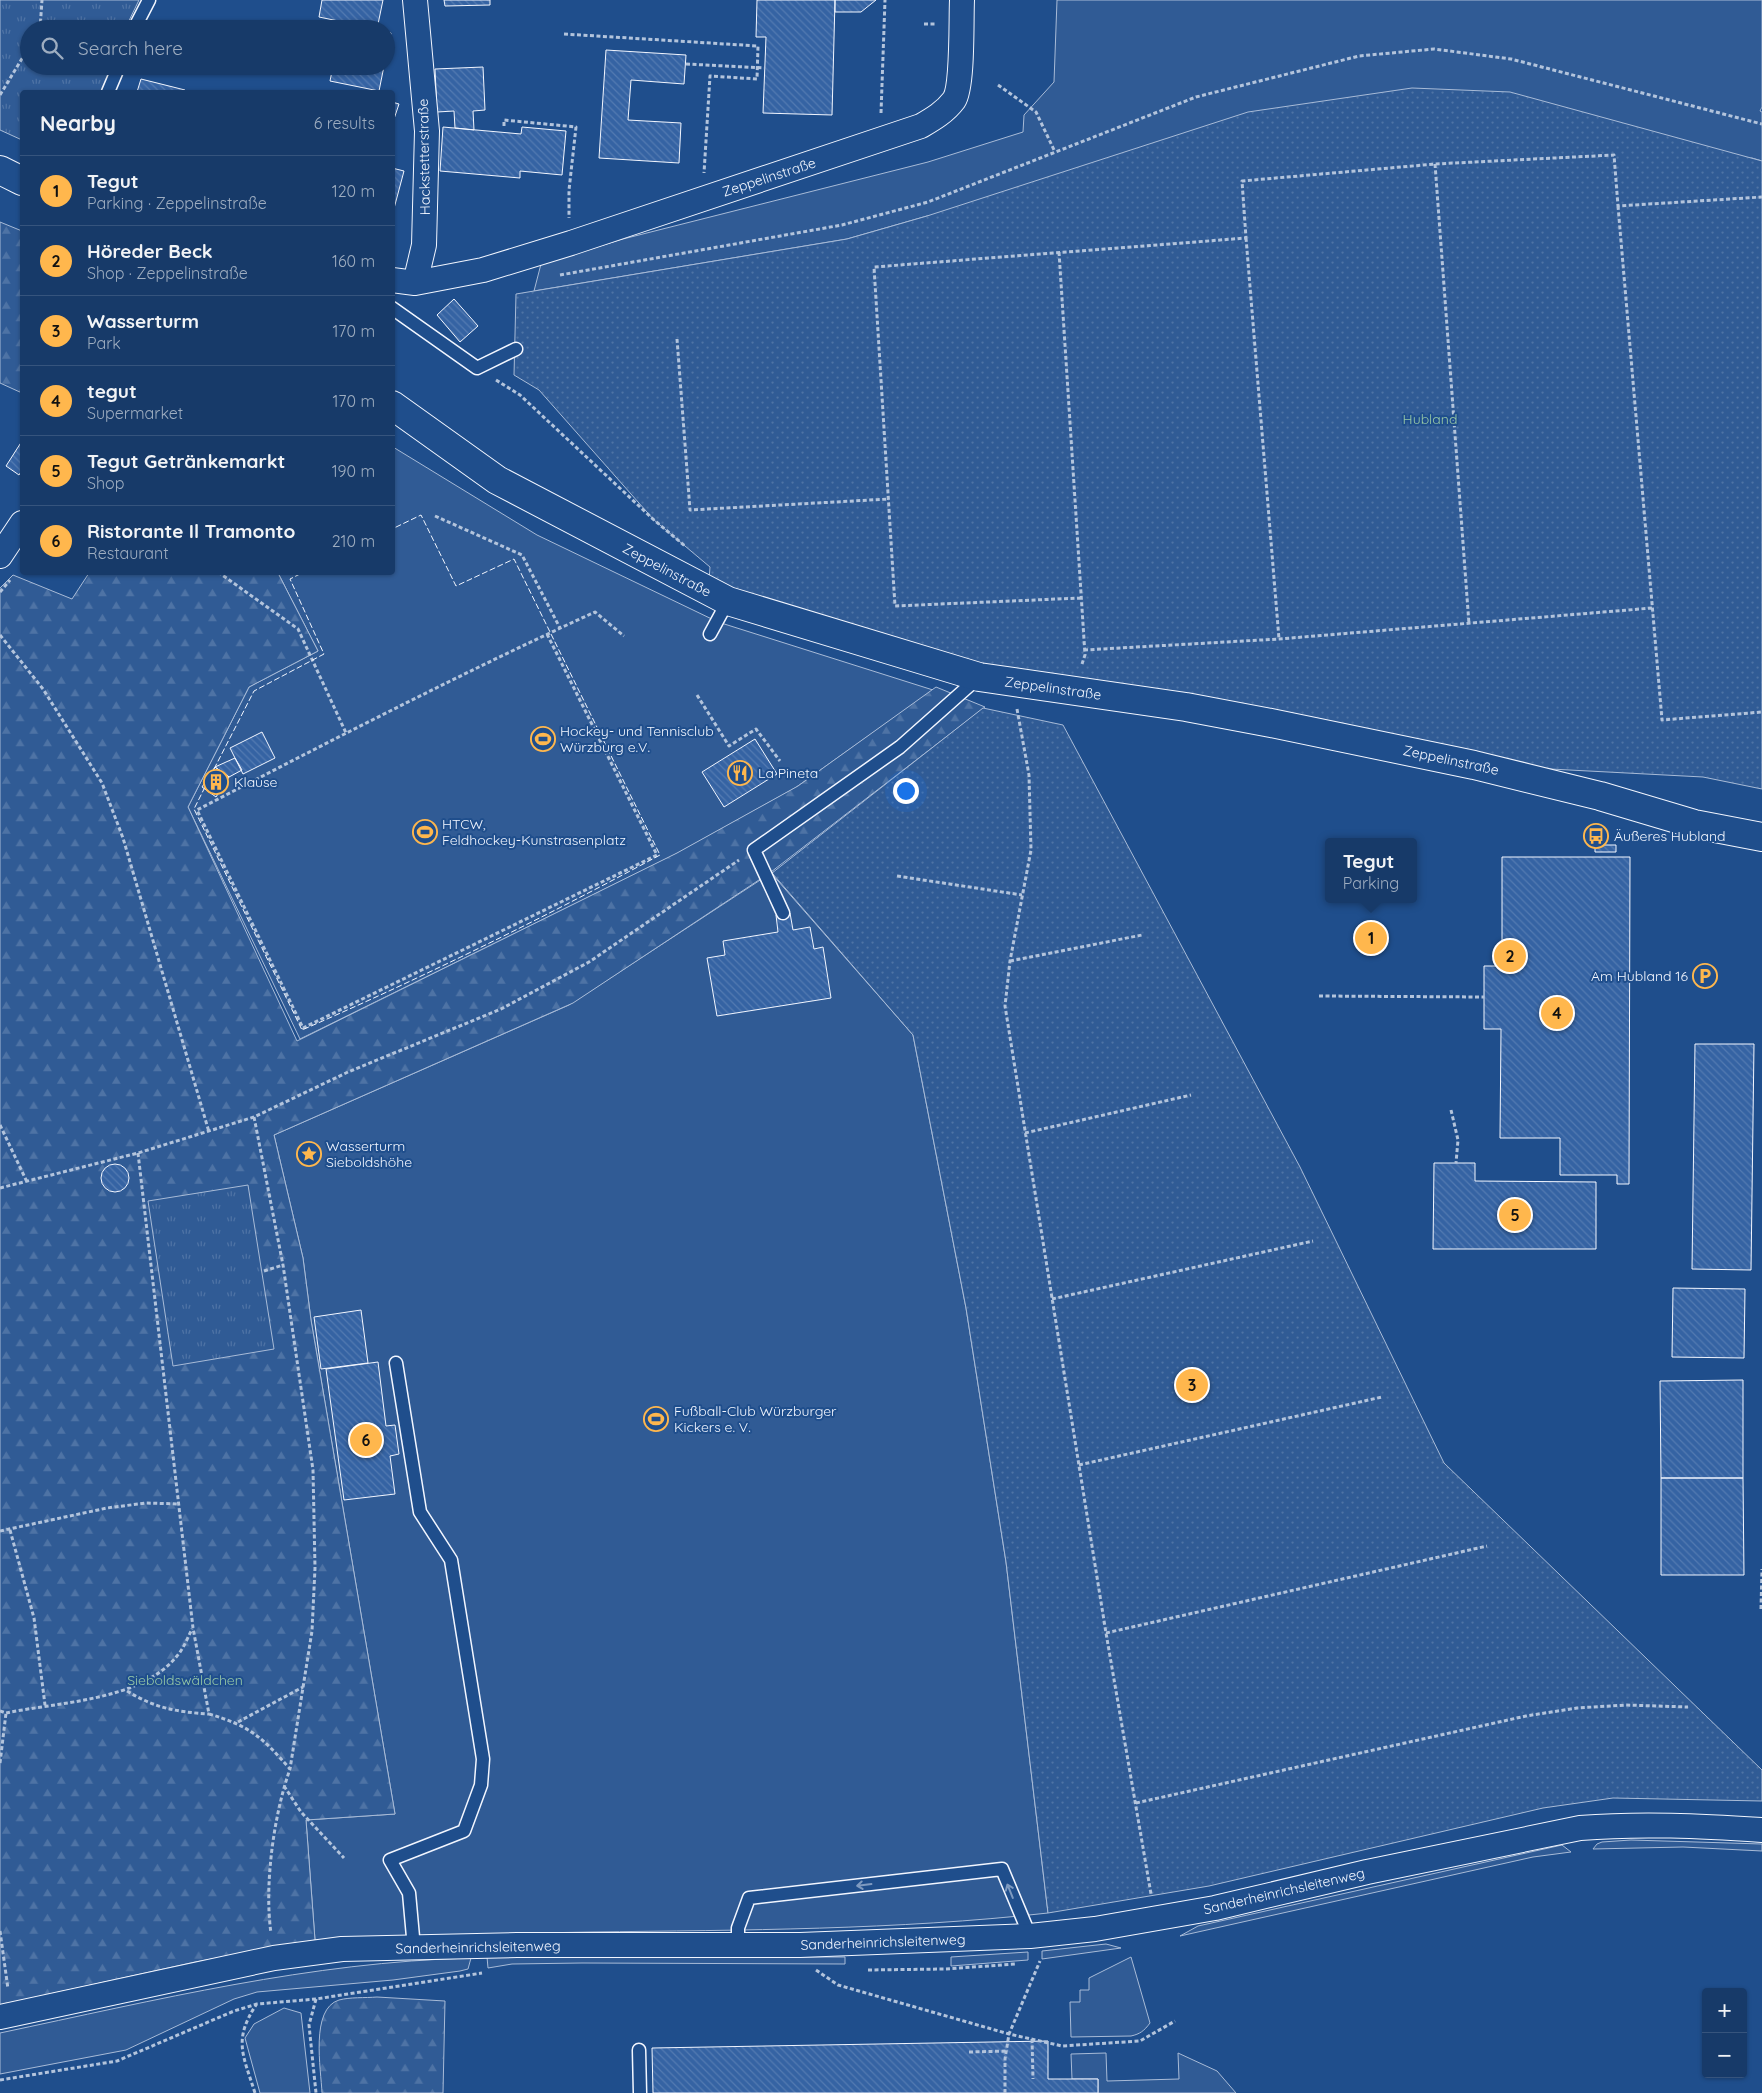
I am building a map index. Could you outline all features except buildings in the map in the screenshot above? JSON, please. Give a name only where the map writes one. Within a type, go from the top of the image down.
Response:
[{"type":"street","name":"Hackstetterstraße","points":[[404,282],[424,245],[427,131],[415,0]]},
{"type":"street","name":"Zeppelinstraße","points":[[404,282],[483,270],[571,243],[881,141],[921,126],[941,114],[955,99],[958,84],[962,0]]},
{"type":"street","points":[[0,170],[20,180]]},
{"type":"street","name":"Zeppelinstraße","points":[[395,407],[498,480],[728,601],[979,677],[1186,706],[1474,765],[1600,796],[1694,824],[1762,837]]},
{"type":"street","points":[[0,556],[20,526]]},
{"type":"street","name":"Sanderheinrichsleitenweg","points":[[6,2015],[274,1958],[342,1949],[517,1945],[738,1946],[1030,1936],[1156,1920],[1580,1828],[1614,1825],[1686,1825],[1762,1830]]},
{"type":"lane","points":[[139,20],[149,0]]},
{"type":"lane","points":[[109,90],[115,75]]},
{"type":"lane","points":[[395,310],[477,368],[516,349]]},
{"type":"lane","points":[[710,634],[728,601]]},
{"type":"lane","points":[[783,914],[754,850],[900,746],[979,677]]},
{"type":"lane","points":[[396,1363],[420,1512],[452,1560],[483,1759],[481,1785],[464,1831],[390,1860],[409,1893],[414,1948]]},
{"type":"lane","points":[[738,1946],[738,1928],[749,1898],[1002,1869],[1030,1936]]},
{"type":"lane","points":[[639,2050],[640,2093]]},
{"type":"path","points":[[41,20],[42,0]]},
{"type":"path","points":[[881,141],[885,0]]},
{"type":"path","points":[[564,34],[758,46],[757,79],[710,76],[703,198]]},
{"type":"path","points":[[553,276],[842,225],[928,202],[1196,97],[1360,56],[1434,49],[1511,59],[1762,123]]},
{"type":"path","points":[[0,95],[20,62]]},
{"type":"path","points":[[686,64],[765,68]]},
{"type":"path","points":[[998,85],[1036,112],[1055,152]]},
{"type":"path","points":[[504,126],[504,120],[576,127],[569,190],[571,243]]},
{"type":"path","points":[[1279,640],[1242,181],[1434,164],[1614,155],[1662,720],[1762,712]]},
{"type":"path","points":[[1434,164],[1469,624]]},
{"type":"path","points":[[1618,206],[1762,197]]},
{"type":"path","points":[[1081,598],[895,606],[874,267],[1246,238]]},
{"type":"path","points":[[1059,252],[1085,655],[1071,690]]},
{"type":"path","points":[[677,339],[690,510],[888,499]]},
{"type":"path","points":[[477,368],[520,395],[654,520],[689,550]]},
{"type":"path","points":[[435,516],[522,555],[560,628]]},
{"type":"path","points":[[222,575],[298,629],[346,733]]},
{"type":"path","points":[[1084,650],[1279,640],[1652,608]]},
{"type":"path","points":[[548,634],[657,855],[303,1028],[197,810],[346,733],[560,628],[595,612],[624,636]]},
{"type":"path","points":[[0,635],[43,689],[102,783],[125,847],[209,1132]]},
{"type":"path","points":[[1013,682],[1029,775],[1031,850],[1010,960],[1005,1006],[1106,1633],[1156,1920]]},
{"type":"path","points":[[697,696],[730,746],[756,729],[780,761]]},
{"type":"path","points":[[0,1188],[138,1153],[254,1117],[348,1072],[502,1009],[590,962],[754,850]]},
{"type":"path","points":[[897,876],[1022,895]]},
{"type":"path","points":[[1010,960],[1142,935]]},
{"type":"path","points":[[1320,996],[1484,997]]},
{"type":"path","points":[[1025,1133],[1191,1095]]},
{"type":"path","points":[[1451,1110],[1458,1140],[1456,1163]]},
{"type":"path","points":[[254,1117],[283,1265],[314,1470],[315,1568],[312,1632],[290,1769],[284,1786],[272,1847],[270,1928],[274,1958]]},
{"type":"path","points":[[0,1124],[27,1182]]},
{"type":"path","points":[[138,1153],[193,1628],[209,1714]]},
{"type":"path","points":[[1052,1299],[1314,1241]]},
{"type":"path","points":[[264,1271],[283,1265]]},
{"type":"path","points":[[1079,1465],[1382,1398]]},
{"type":"path","points":[[0,1531],[107,1508],[146,1503],[180,1504]]},
{"type":"path","points":[[10,1530],[34,1618],[45,1705]]},
{"type":"path","points":[[1106,1633],[1487,1546]]},
{"type":"path","points":[[1761,1609],[1762,1569]]},
{"type":"path","points":[[0,1716],[5,1713],[126,1690],[150,1678],[177,1656],[193,1628]]},
{"type":"path","points":[[238,1722],[303,1687]]},
{"type":"path","points":[[126,1690],[149,1704],[180,1713],[209,1714],[238,1722],[268,1743],[290,1769]]},
{"type":"path","points":[[1136,1803],[1526,1716],[1577,1708],[1626,1705],[1688,1707]]},
{"type":"path","points":[[0,1711],[5,1713]]},
{"type":"path","points":[[0,1764],[5,1713]]},
{"type":"path","points":[[284,1786],[300,1812],[344,1858]]},
{"type":"path","points":[[0,1931],[6,2015]]},
{"type":"path","points":[[1005,2093],[1009,2034],[1040,1962]]},
{"type":"path","points":[[806,1970],[824,1970]]},
{"type":"path","points":[[816,1970],[838,1985],[1009,2034],[1062,2046],[1140,2041],[1175,2021]]},
{"type":"path","points":[[0,2080],[117,2061],[234,2011],[257,2004],[316,1999],[487,1973]]},
{"type":"path","points":[[316,1999],[309,2025],[316,2093]]},
{"type":"path","points":[[255,2093],[240,2039],[247,2019],[257,2004]]},
{"type":"path","points":[[1032,2039],[1033,2080]]},
{"type":"path","points":[[969,2052],[1007,2052]]},
{"type":"green space","points":[[0,0],[139,0],[129,20],[20,20],[20,75],[111,75],[107,90],[20,90],[20,139],[0,130]]},
{"type":"green space","points":[[1057,0],[1762,0],[1762,107],[1760,111],[1762,112],[1762,161],[1752,158],[927,216],[847,239],[534,291],[541,264],[623,239],[928,162],[1023,132],[1024,115],[1054,82]]},
{"type":"green space","name":"Hubland","points":[[1412,88],[1510,92],[1762,161],[1762,789],[1703,777],[1474,765],[1071,691],[708,593],[710,567],[654,520],[539,390],[514,375],[516,294],[847,239],[927,216],[1248,112]]},
{"type":"green space","points":[[0,222],[20,230],[20,392],[0,383]]},
{"type":"green space","name":"Hockey- und Tennisclub Würzburg e.V.","points":[[395,448],[537,535],[718,622],[933,690],[795,788],[676,854],[300,1039],[188,807],[249,687],[318,651],[279,575],[395,575]]},
{"type":"green space","name":"Sieboldswäldchen","points":[[13,575],[72,599],[88,575],[279,575],[318,651],[249,687],[188,807],[297,1041],[677,853],[798,786],[936,687],[985,707],[771,872],[573,1003],[274,1135],[303,1258],[311,1320],[395,1814],[306,1820],[315,1940],[195,1962],[0,2005],[0,588]]},
{"type":"green space","points":[[983,708],[1063,725],[1300,1167],[1444,1463],[1762,1770],[1762,1801],[1613,1798],[1543,1808],[1209,1886],[1048,1913],[1006,1562],[966,1308],[913,1035],[772,873]]},
{"type":"green space","name":"Fußball-Club Würzburger Kickers e. V.","points":[[771,873],[913,1035],[966,1308],[1006,1562],[1048,1913],[991,1919],[877,1926],[705,1931],[522,1933],[315,1940],[306,1820],[395,1814],[311,1320],[303,1258],[274,1135],[569,1005]]},
{"type":"green space","points":[[248,1185],[274,1349],[173,1366],[148,1201]]},
{"type":"green space","points":[[1631,1840],[1762,1844],[1762,1851],[1683,1847],[1593,1849],[1602,1842]]},
{"type":"green space","points":[[1562,1845],[1571,1852],[1533,1857],[1180,1936],[1198,1926]]},
{"type":"green space","points":[[1106,1944],[1121,1948],[1042,1959],[1042,1951]]},
{"type":"green space","points":[[1028,1952],[1028,1960],[951,1966],[951,1957]]},
{"type":"green space","points":[[487,1957],[845,1957],[845,1964],[582,1963],[512,1964],[488,1968]]},
{"type":"green space","points":[[1131,1957],[1150,2023],[1142,2032],[1131,2036],[1071,2037],[1070,2002],[1080,2002],[1080,1990],[1089,1990],[1089,1978]]},
{"type":"green space","points":[[471,1958],[468,1969],[460,1971],[393,1980],[257,1992],[234,1999],[126,2050],[0,2074],[0,2033],[175,1996],[293,1975],[411,1961]]},
{"type":"green space","points":[[377,1997],[445,2001],[443,2093],[322,2093],[319,2041],[324,2015],[330,2006],[339,2000]]},
{"type":"green space","points":[[284,2008],[301,2013],[310,2093],[260,2093],[245,2038],[254,2024]]},
{"type":"green space","points":[[1106,2053],[1107,2081],[1179,2079],[1178,2053],[1217,2071],[1236,2093],[1098,2093],[1098,2079],[1072,2079],[1071,2054]]},
{"type":"fence","points":[[205,787],[194,809],[302,1030],[483,946],[660,855],[514,559],[456,586],[421,515],[395,528]]},
{"type":"fence","points":[[214,769],[254,691],[324,654],[290,579],[298,575]]},
{"type":"place","name":"Hockey- und Tennisclub Würzburg e.V.","points":[[543,739]]},
{"type":"place","name":"La Pineta","points":[[740,773]]},
{"type":"place","name":"Klause","points":[[216,782]]},
{"type":"place","name":"HTCW, Feldhockey-Kunstrasenplatz","points":[[425,832]]},
{"type":"place","name":"Äußeres Hubland","points":[[1596,836]]},
{"type":"place","name":"Tegut","points":[[1371,938]]},
{"type":"place","name":"Höreder Beck","points":[[1510,956]]},
{"type":"place","name":"Am Hubland 16","points":[[1705,976]]},
{"type":"place","name":"tegut","points":[[1557,1013]]},
{"type":"place","name":"Wasserturm Sieboldshöhe","points":[[309,1154]]},
{"type":"place","name":"Tegut Getränkemarkt","points":[[1515,1215]]},
{"type":"place","name":"Wasserturm","points":[[1192,1385]]},
{"type":"place","name":"Fußball-Club Würzburger Kickers e. V.","points":[[656,1419]]},
{"type":"place","name":"Ristorante Il Tramonto","points":[[366,1440]]}]
